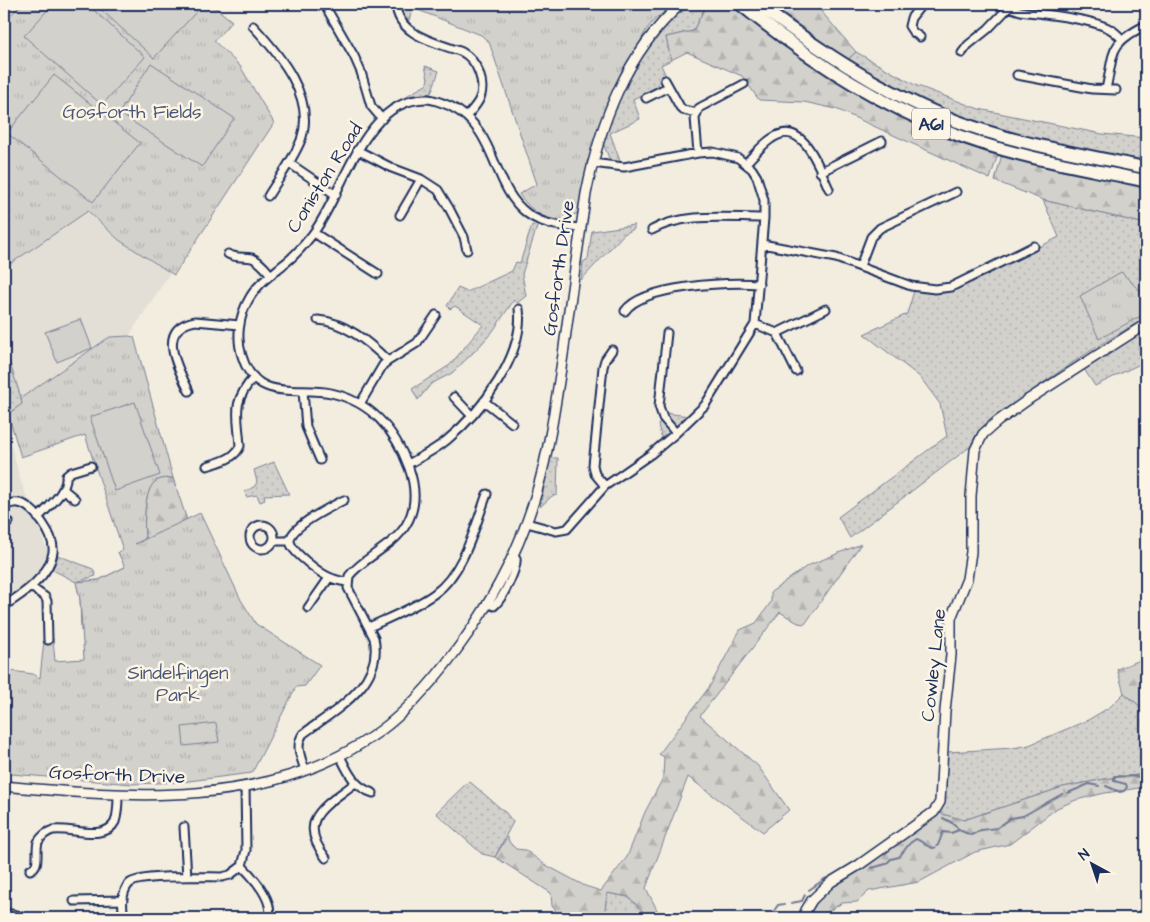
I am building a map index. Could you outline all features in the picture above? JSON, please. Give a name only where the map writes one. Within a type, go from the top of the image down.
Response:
[{"type":"highway","name":"A61","points":[[757,4],[828,55],[926,109],[1000,136],[1038,146],[1146,168]]},
{"type":"highway","name":"A61","points":[[742,5],[782,37],[822,65],[873,96],[919,119],[952,133],[1038,158],[1146,181]]},
{"type":"street","points":[[324,4],[354,56],[371,106],[382,119]]},
{"type":"street","points":[[396,4],[396,11],[407,28],[420,36],[462,52],[475,64],[480,76],[481,94],[479,100],[467,116]]},
{"type":"street","name":"Gosforth Drive","points":[[4,786],[118,794],[182,794],[245,786],[304,770],[340,756],[382,729],[415,699],[445,666],[488,604],[513,556],[527,523],[538,489],[548,447],[580,228],[592,163],[606,119],[619,87],[634,60],[654,31],[681,4]]},
{"type":"street","points":[[920,37],[909,26],[911,18],[922,4]]},
{"type":"street","points":[[962,53],[968,45],[988,29],[1008,5],[1025,12],[1046,14],[1101,25],[1113,30],[1122,39]]},
{"type":"street","points":[[1106,89],[1114,51],[1122,39],[1146,25]]},
{"type":"street","points":[[253,26],[265,39],[299,89],[304,104],[306,122],[297,148],[268,196]]},
{"type":"street","points":[[1017,75],[1068,85],[1116,90]]},
{"type":"street","points":[[646,98],[666,84],[683,110],[697,113]]},
{"type":"street","points":[[698,153],[697,113],[704,105],[744,84]]},
{"type":"street","name":"Coniston Road","points":[[347,582],[354,570],[401,533],[410,518],[415,500],[415,489],[408,464],[384,422],[360,404],[330,393],[276,390],[254,377],[244,364],[239,341],[243,311],[248,300],[255,290],[290,259],[314,233],[336,195],[357,150],[382,119],[402,105],[420,100],[428,99],[441,102],[467,116],[478,128],[510,193],[523,210],[537,220],[550,224],[580,228]]},
{"type":"street","points":[[746,163],[772,138],[778,135],[791,134],[803,140],[829,189]]},
{"type":"street","points":[[820,172],[882,141]]},
{"type":"street","points":[[357,150],[392,168],[421,179],[438,190],[464,237],[467,250]]},
{"type":"street","points":[[527,523],[556,531],[567,529],[606,486],[651,454],[676,433],[704,405],[755,324],[764,200],[757,177],[746,163],[738,158],[720,153],[698,153],[624,167],[592,163]]},
{"type":"street","points":[[289,163],[336,195]]},
{"type":"street","points":[[400,216],[421,179]]},
{"type":"street","points":[[860,266],[870,237],[880,228],[956,192]]},
{"type":"street","points":[[652,230],[662,224],[687,219],[764,218]]},
{"type":"street","points":[[314,233],[378,274]]},
{"type":"street","points":[[762,244],[822,254],[860,266],[910,286],[946,288],[963,282],[1034,246]]},
{"type":"street","points":[[228,254],[237,258],[255,259],[271,275]]},
{"type":"street","points":[[625,311],[631,304],[646,298],[685,287],[727,283],[759,284]]},
{"type":"street","points":[[408,464],[446,442],[484,401],[513,353],[520,323],[518,309]]},
{"type":"street","points":[[777,333],[826,309]]},
{"type":"street","points":[[360,404],[379,371],[388,361],[417,343],[436,315]]},
{"type":"street","points":[[318,320],[335,323],[347,329],[365,341],[388,361]]},
{"type":"street","points":[[189,391],[172,351],[173,340],[179,329],[190,322],[196,321],[240,325]]},
{"type":"street","points":[[755,324],[777,333],[796,371]]},
{"type":"street","name":"Cowley Lane","points":[[803,918],[806,910],[832,882],[934,812],[940,802],[945,711],[951,655],[951,618],[968,579],[972,552],[970,496],[975,450],[983,434],[1029,399],[1146,324]]},
{"type":"street","points":[[667,333],[659,406],[663,418],[676,433]]},
{"type":"street","points":[[606,486],[595,474],[593,465],[603,367],[605,360],[612,350]]},
{"type":"street","points":[[207,466],[225,460],[238,451],[240,446],[238,401],[242,391],[254,377]]},
{"type":"street","points":[[303,391],[306,427],[320,460]]},
{"type":"street","points":[[454,397],[472,416]]},
{"type":"street","points":[[484,401],[512,424]]},
{"type":"street","points":[[38,518],[63,489],[67,474],[91,466]]},
{"type":"street","points":[[63,489],[75,499]]},
{"type":"street","points":[[369,627],[410,608],[434,594],[447,583],[459,564],[487,494]]},
{"type":"street","points":[[290,541],[300,526],[344,500]]},
{"type":"street","points":[[4,507],[13,503],[20,503],[38,518],[49,532],[53,552],[44,571],[30,587],[4,606]]},
{"type":"street","points":[[274,541],[290,541]]},
{"type":"street","points":[[290,541],[301,557],[329,578],[347,582],[348,588],[369,627],[376,647],[371,671],[362,686],[352,697],[303,734],[300,739],[299,751],[304,770]]},
{"type":"street","points":[[308,608],[329,578]]},
{"type":"street","points":[[30,587],[45,597],[47,601],[48,640]]},
{"type":"street","points":[[340,756],[355,783],[365,791],[373,793]]},
{"type":"street","points":[[326,858],[313,836],[315,819],[324,808],[355,783]]},
{"type":"street","points":[[124,918],[123,900],[128,885],[138,879],[222,876],[230,874],[242,866],[246,850],[245,786]]},
{"type":"street","points":[[30,870],[36,865],[38,842],[48,832],[56,830],[100,832],[110,828],[116,818],[118,794]]},
{"type":"street","points":[[184,827],[187,877]]},
{"type":"street","points":[[242,866],[255,881],[269,905],[268,918]]},
{"type":"street","points":[[74,901],[123,900]]},
{"type":"street","points":[[4,913],[17,915],[22,918]]},
{"type":"shaded area","points":[[88,211],[119,240],[170,273],[129,336],[110,337],[21,398],[4,345],[4,268]]},
{"type":"shaded area","points":[[4,419],[21,482],[49,555],[41,571],[22,591],[4,601]]},
{"type":"green space","name":"Gosforth Fields","points":[[23,4],[211,4],[232,21],[214,41],[240,66],[274,123],[174,275],[119,240],[88,211],[4,268],[4,20]]},
{"type":"green space","points":[[53,4],[87,4],[145,57],[102,105],[24,36]]},
{"type":"green space","points":[[95,4],[189,4],[197,11],[154,58]]},
{"type":"green space","points":[[400,4],[676,4],[653,21],[644,33],[619,79],[597,135],[578,213],[563,220],[556,220],[550,219],[532,209],[519,194],[537,184],[489,42],[481,35],[413,8],[408,23],[401,16]]},
{"type":"green space","points":[[688,4],[707,4],[693,31],[666,37],[671,60],[661,65],[666,76],[659,80],[658,86],[633,99],[640,119],[610,133],[621,164],[611,163],[603,143],[626,85],[635,67],[658,33]]},
{"type":"green space","points":[[707,4],[729,4],[828,76],[878,105],[932,130],[998,154],[990,179],[836,109],[804,102],[759,100],[742,76],[687,52],[671,60],[666,37],[693,31]]},
{"type":"green space","points":[[770,4],[815,4],[856,52],[847,60]]},
{"type":"green space","points":[[856,52],[915,85],[979,109],[1102,134],[1146,138],[1146,163],[1036,139],[954,114],[907,94],[847,60]]},
{"type":"green space","points":[[151,63],[234,118],[202,167],[119,113]]},
{"type":"green space","points":[[425,66],[439,71],[431,93],[408,97],[408,95],[426,85],[428,79]]},
{"type":"green space","points":[[54,75],[140,143],[93,202],[7,133]]},
{"type":"green space","points":[[1002,154],[1146,189],[1146,224],[1043,200],[995,181]]},
{"type":"green space","points":[[1043,200],[1146,224],[1146,318],[1055,374],[994,417],[980,430],[971,446],[850,538],[838,517],[947,436],[940,404],[920,377],[864,334],[907,314],[914,291],[950,292],[1059,237]]},
{"type":"green space","points":[[532,225],[537,227],[522,274],[526,296],[517,303],[514,300],[493,331],[477,349],[452,373],[431,384],[418,400],[412,389],[450,365],[483,325],[455,306],[450,309],[447,306],[458,288],[467,292],[512,271],[516,262],[520,263]]},
{"type":"green space","points":[[634,225],[634,229],[624,234],[581,280],[583,262],[588,259],[592,231]]},
{"type":"green space","points":[[1121,272],[1146,297],[1146,313],[1099,339],[1080,296]]},
{"type":"green space","points":[[81,319],[92,348],[57,362],[45,332]]},
{"type":"green space","points":[[1146,328],[1146,361],[1095,386],[1084,369]]},
{"type":"green space","name":"Sindelfingen Park","points":[[110,337],[134,337],[173,478],[163,478],[153,484],[147,498],[144,525],[145,539],[135,544],[200,513],[241,600],[256,624],[320,665],[305,686],[296,687],[252,773],[181,782],[132,784],[11,774],[9,770],[4,670],[33,674],[40,678],[44,640],[53,639],[55,661],[84,659],[80,599],[76,582],[99,580],[125,567],[118,552],[123,550],[85,435],[21,457],[8,414],[22,404],[21,398],[105,340]]},
{"type":"green space","points":[[4,345],[23,404],[4,418]]},
{"type":"green space","points":[[135,402],[160,475],[115,491],[90,417]]},
{"type":"green space","points":[[665,413],[689,416],[662,439],[658,425]]},
{"type":"green space","points":[[550,458],[558,458],[557,495],[552,496],[540,507]]},
{"type":"green space","points":[[274,462],[289,494],[264,495],[265,500],[260,502],[257,495],[246,497],[245,492],[255,486],[257,482],[254,470]]},
{"type":"green space","points":[[163,478],[173,478],[187,520],[178,525],[81,631],[80,599],[76,582],[99,580],[125,567],[118,552],[145,539],[144,525],[147,497],[153,483]]},
{"type":"green space","points":[[861,544],[805,624],[798,623],[780,612],[700,716],[758,766],[789,810],[763,832],[688,777],[646,888],[661,918],[649,918],[629,897],[607,893],[605,910],[601,918],[561,918],[552,906],[551,893],[495,857],[507,837],[516,849],[525,850],[544,864],[585,886],[601,891],[627,857],[645,812],[663,778],[664,757],[659,754],[710,686],[740,630],[756,623],[771,602],[771,592],[807,566]]},
{"type":"green space","points":[[57,555],[93,569],[96,576],[76,582],[51,569]]},
{"type":"green space","points":[[1146,658],[1146,711],[1124,693],[1117,669]]},
{"type":"green space","points":[[1124,693],[1146,711],[1146,774],[1063,787],[964,820],[938,813],[943,805],[947,752],[1013,748],[1029,745],[1088,720],[1110,707]]},
{"type":"green space","points":[[216,723],[219,742],[184,746],[182,727]]},
{"type":"green space","points":[[1146,774],[1146,787],[1105,793],[1076,800],[1057,808],[1010,844],[975,852],[919,882],[869,891],[857,902],[842,903],[817,918],[808,918],[826,891],[938,813],[964,820],[1063,787]]},
{"type":"green space","points":[[469,781],[506,813],[513,822],[495,857],[482,854],[436,813]]},
{"type":"green space","points":[[607,893],[629,897],[649,918],[601,918],[605,910]]},
{"type":"waterway","points":[[1106,786],[1120,792],[1124,791],[1127,787],[1126,784],[1114,781],[1114,776],[1146,777]]},
{"type":"waterway","points":[[1068,793],[1089,784],[1099,786]]},
{"type":"waterway","points":[[872,868],[886,864],[891,859],[899,857],[910,843],[916,839],[934,848],[938,845],[943,832],[951,833],[959,830],[971,835],[981,830],[997,828],[1011,818],[1023,816],[1062,794]]},
{"type":"waterway","points":[[943,818],[954,824],[959,830]]},
{"type":"waterway","points":[[809,890],[826,878]]},
{"type":"waterway","points":[[791,903],[802,901],[805,895]]},
{"type":"waterway","points":[[769,918],[778,905],[784,904]]}]
